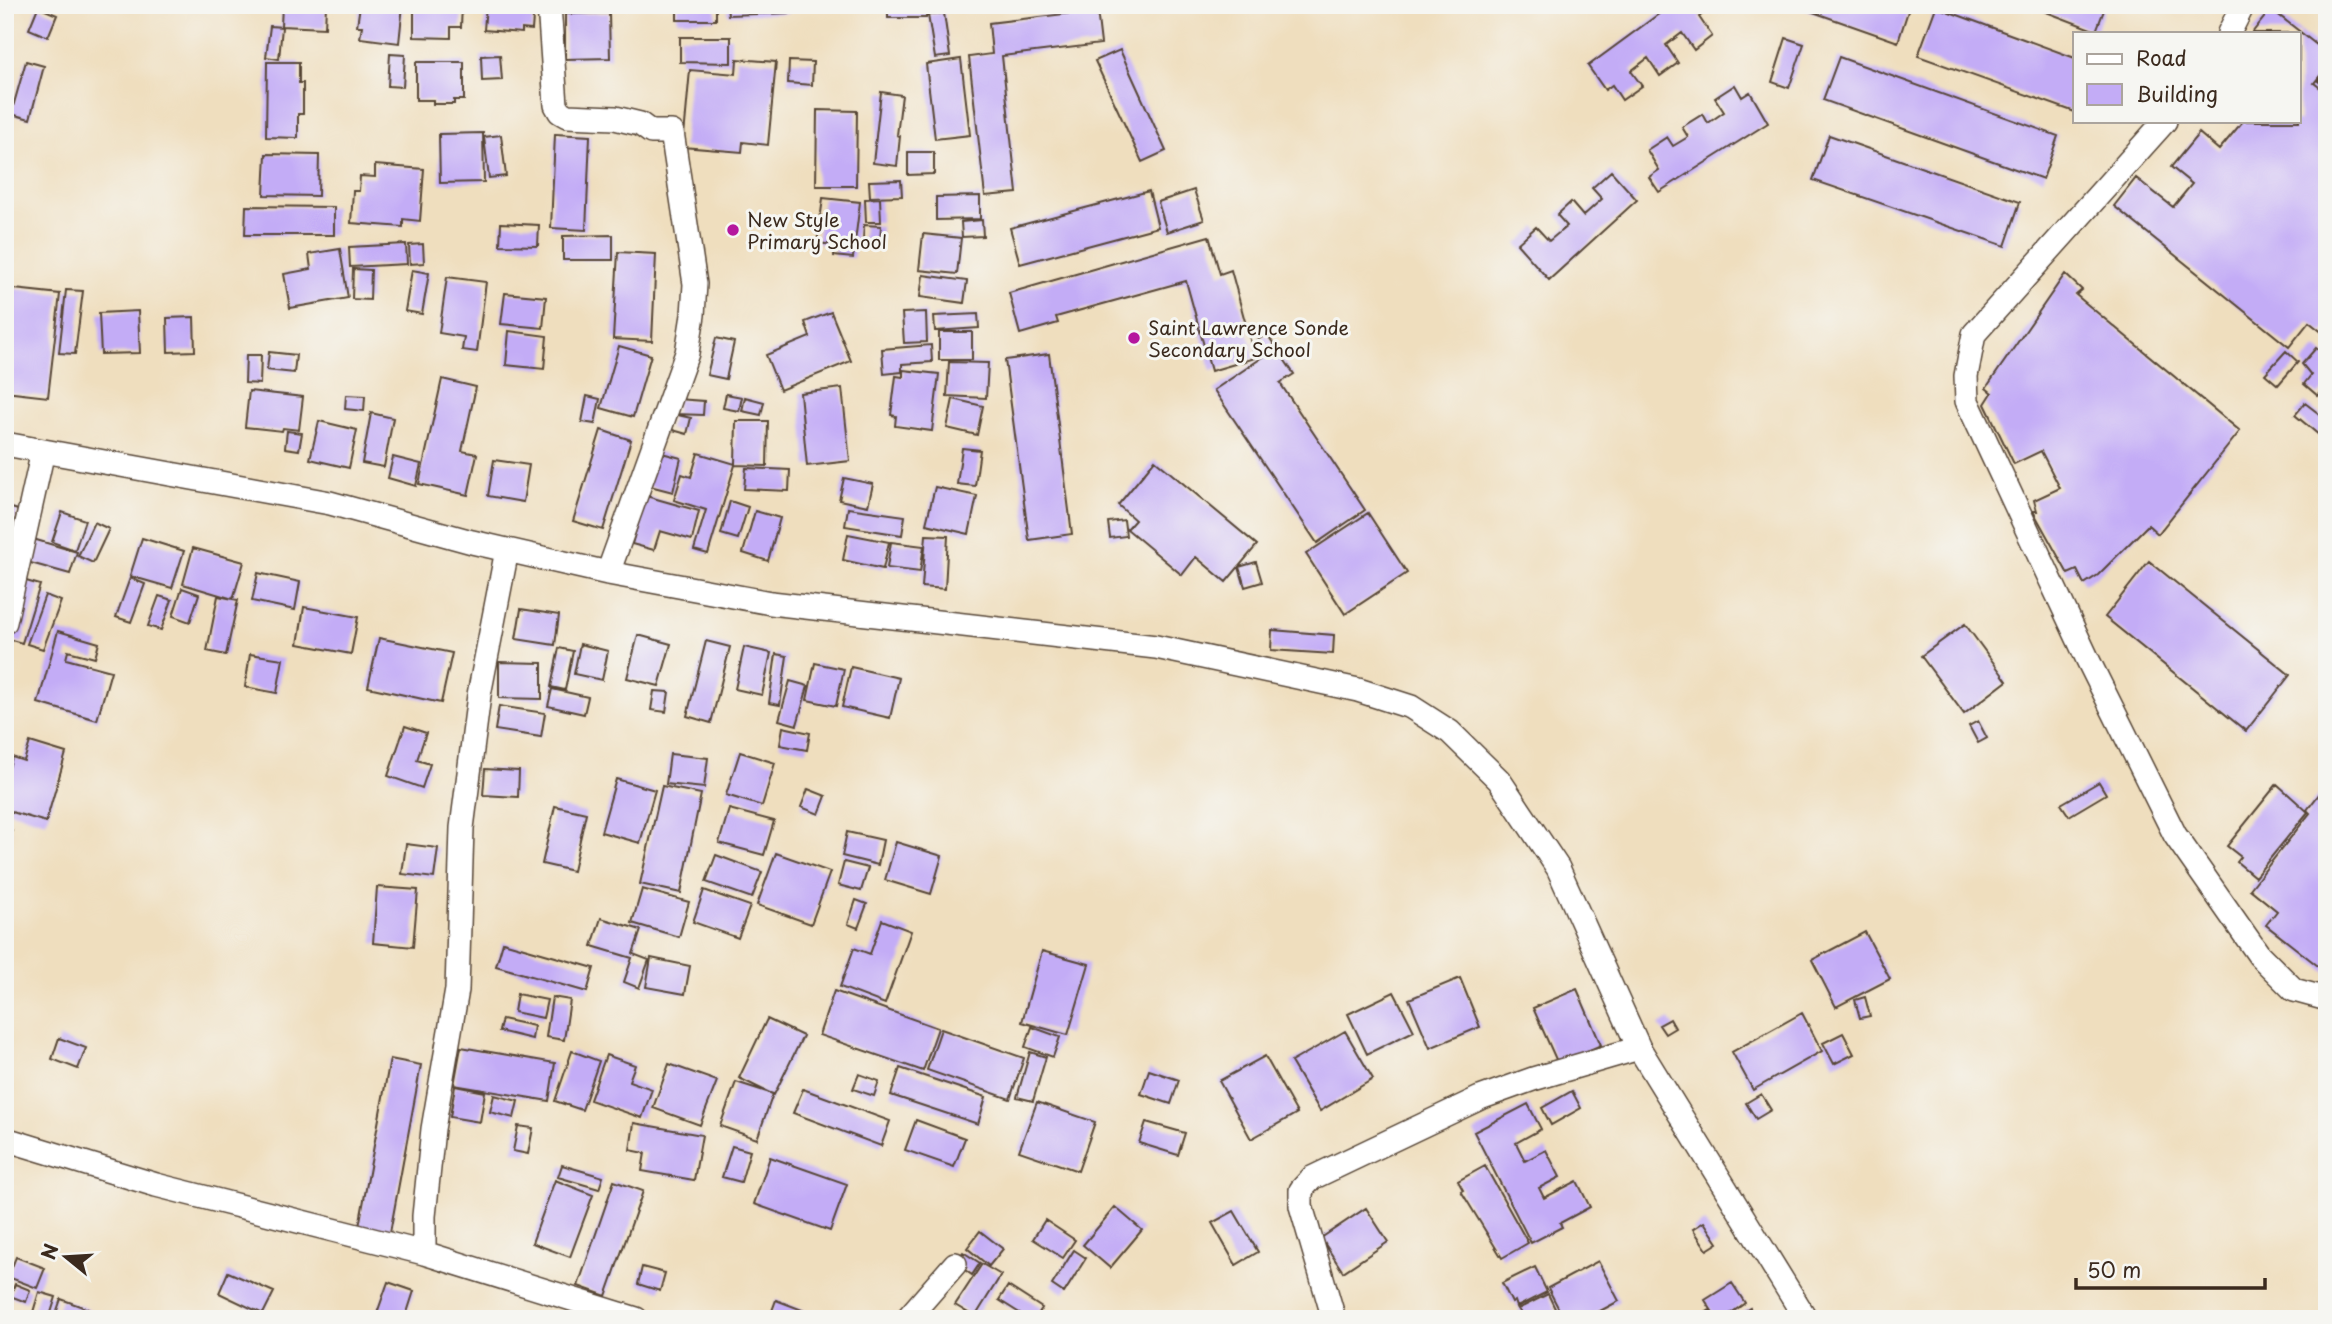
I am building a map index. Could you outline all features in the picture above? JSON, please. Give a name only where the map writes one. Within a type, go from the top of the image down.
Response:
[{"type":"street","points":[[549,5],[556,105],[560,111],[567,116],[615,118],[640,124],[651,132],[672,132],[695,284],[687,353],[608,573]]},
{"type":"street","points":[[2230,32],[2243,5]]},
{"type":"street","points":[[2164,122],[1974,334],[1966,376],[1967,401],[2082,648],[2175,835],[2259,955],[2294,990],[2327,999]]},
{"type":"street","points":[[5,444],[330,503],[507,550],[608,573],[771,603],[1156,647],[1358,690],[1411,707],[1450,732],[1499,780],[1558,868],[1639,1048],[1805,1319]]},
{"type":"street","points":[[5,622],[43,451]]},
{"type":"street","points":[[424,1253],[424,1216],[433,1129],[457,990],[462,828],[480,695],[507,550]]},
{"type":"street","points":[[1334,1319],[1301,1206],[1301,1190],[1312,1178],[1480,1098],[1544,1075],[1639,1048]]},
{"type":"street","points":[[5,1139],[156,1185],[424,1253],[636,1319]]},
{"type":"street","points":[[907,1319],[955,1264]]},
{"type":"building","points":[[282,5],[326,5],[325,28],[281,26]]},
{"type":"building","points":[[360,5],[403,5],[399,43],[360,38],[362,26],[357,26]]},
{"type":"building","points":[[414,5],[462,5],[461,27],[451,27],[451,38],[414,37]]},
{"type":"building","points":[[486,5],[534,5],[532,30],[522,29],[522,33],[484,30]]},
{"type":"building","points":[[677,5],[716,5],[716,20],[677,20]]},
{"type":"building","points":[[727,5],[789,5],[789,13],[728,15]]},
{"type":"building","points":[[888,5],[927,5],[926,18],[888,18]]},
{"type":"building","points":[[1671,5],[1707,5],[1710,8],[1699,17],[1712,36],[1694,50],[1682,33],[1666,45],[1678,63],[1660,76],[1648,58],[1631,71],[1642,86],[1622,100],[1612,85],[1605,90],[1588,66]]},
{"type":"building","points":[[1793,5],[1910,5],[1898,42]]},
{"type":"building","points":[[2028,5],[2106,5],[2096,31]]},
{"type":"building","points":[[38,7],[57,15],[48,37],[29,29]]},
{"type":"building","points":[[1936,7],[2073,57],[2073,111],[1918,56]]},
{"type":"building","points":[[2271,9],[2327,53],[2327,67],[2314,83],[2327,93],[2327,328],[2323,333],[2309,322],[2289,347],[2114,206],[2136,178],[2173,207],[2192,184],[2171,167],[2199,133],[2219,150],[2242,122],[2300,122],[2300,32],[2253,32]]},
{"type":"building","points":[[1097,10],[1101,44],[1002,56],[1017,193],[985,196],[969,57],[992,54],[989,23]]},
{"type":"building","points":[[609,13],[610,58],[565,59],[565,14]]},
{"type":"building","points":[[944,13],[950,56],[935,58],[928,15]]},
{"type":"building","points":[[270,26],[282,27],[279,59],[266,57]]},
{"type":"building","points":[[680,37],[731,37],[731,63],[680,62]]},
{"type":"building","points":[[1786,38],[1804,44],[1789,88],[1772,82]]},
{"type":"building","points":[[1120,50],[1166,151],[1142,162],[1095,61]]},
{"type":"building","points":[[390,54],[405,55],[403,87],[388,86]]},
{"type":"building","points":[[500,55],[502,80],[482,81],[481,56]]},
{"type":"building","points":[[1839,57],[2058,136],[2043,179],[1823,100]]},
{"type":"building","points":[[737,59],[776,62],[768,145],[743,142],[742,152],[683,147],[690,70],[736,74]]},
{"type":"building","points":[[961,59],[970,135],[935,139],[926,64]]},
{"type":"building","points":[[26,61],[44,66],[30,119],[11,114]]},
{"type":"building","points":[[789,61],[813,62],[812,85],[788,83]]},
{"type":"building","points":[[267,62],[299,62],[299,83],[303,83],[303,114],[298,114],[298,138],[266,137]]},
{"type":"building","points":[[416,62],[464,62],[464,100],[454,100],[454,104],[433,104],[433,100],[416,100]]},
{"type":"building","points":[[2327,70],[2327,88],[2318,81]]},
{"type":"building","points":[[1735,85],[1742,97],[1750,92],[1768,123],[1659,192],[1649,177],[1659,170],[1647,150],[1667,137],[1673,146],[1688,137],[1682,127],[1703,114],[1708,123],[1724,112],[1715,98]]},
{"type":"building","points":[[881,92],[902,95],[897,135],[900,136],[897,166],[873,163]]},
{"type":"building","points":[[817,110],[857,111],[856,186],[816,186]]},
{"type":"building","points":[[483,133],[484,182],[440,183],[439,134]]},
{"type":"building","points":[[555,134],[590,136],[586,230],[551,228]]},
{"type":"building","points":[[501,135],[506,176],[489,178],[484,137]]},
{"type":"building","points":[[1829,135],[2020,202],[2005,246],[1813,180]]},
{"type":"building","points":[[908,152],[934,152],[934,174],[908,175]]},
{"type":"building","points":[[266,154],[319,155],[318,196],[264,195]]},
{"type":"building","points":[[375,165],[424,169],[420,221],[403,219],[403,227],[351,223],[353,191],[359,191],[360,176],[375,177]]},
{"type":"building","points":[[1611,171],[1637,200],[1549,280],[1517,244],[1536,227],[1549,241],[1567,226],[1557,215],[1571,202],[1583,216],[1602,199],[1592,188]]},
{"type":"building","points":[[901,180],[902,196],[870,197],[869,181]]},
{"type":"building","points":[[1194,190],[1204,220],[1167,232],[1158,202]]},
{"type":"building","points":[[1149,191],[1158,227],[1020,264],[1010,228]]},
{"type":"building","points":[[980,196],[980,219],[936,220],[936,197]]},
{"type":"building","points":[[823,198],[860,202],[853,258],[834,256],[835,245],[817,243]]},
{"type":"building","points":[[880,198],[881,222],[866,222],[865,199]]},
{"type":"building","points":[[246,206],[334,207],[334,235],[245,235]]},
{"type":"building","points":[[982,220],[983,236],[962,237],[961,222]]},
{"type":"building","points":[[501,223],[539,225],[538,246],[500,245]]},
{"type":"building","points":[[864,225],[881,226],[880,241],[863,240]]},
{"type":"building","points":[[923,234],[961,238],[957,274],[919,270]]},
{"type":"building","points":[[613,235],[613,260],[563,260],[563,236]]},
{"type":"building","points":[[1209,236],[1220,274],[1231,270],[1255,358],[1211,371],[1186,281],[1056,317],[1058,323],[1020,334],[1009,293]]},
{"type":"building","points":[[406,244],[407,264],[350,267],[349,247]]},
{"type":"building","points":[[423,244],[424,263],[410,264],[409,245]]},
{"type":"building","points":[[340,249],[348,298],[290,308],[284,274],[311,269],[309,254]]},
{"type":"building","points":[[618,252],[656,254],[652,341],[613,339]]},
{"type":"building","points":[[353,269],[371,270],[370,300],[352,299]]},
{"type":"building","points":[[412,270],[429,273],[422,314],[405,311]]},
{"type":"building","points":[[2065,274],[2082,290],[2076,295],[2240,431],[2158,534],[2148,525],[2098,575],[2084,584],[2077,570],[2068,574],[2033,511],[2037,511],[2034,500],[2060,488],[2041,451],[2014,464],[1985,404],[1992,393],[1986,388]]},
{"type":"building","points":[[923,275],[967,281],[964,303],[920,297]]},
{"type":"building","points":[[447,277],[486,282],[477,352],[462,350],[464,337],[439,333]]},
{"type":"building","points":[[5,288],[60,294],[48,397],[5,392]]},
{"type":"building","points":[[66,290],[83,291],[75,354],[59,353]]},
{"type":"building","points":[[505,293],[546,297],[543,328],[501,324]]},
{"type":"building","points":[[138,311],[140,353],[101,354],[99,313]]},
{"type":"building","points":[[831,312],[851,361],[780,390],[766,355],[810,337],[805,322]]},
{"type":"building","points":[[926,312],[927,342],[904,343],[902,313]]},
{"type":"building","points":[[978,314],[979,328],[935,331],[934,316]]},
{"type":"building","points":[[194,317],[195,351],[168,352],[167,318]]},
{"type":"building","points":[[509,331],[547,336],[544,369],[506,365]]},
{"type":"building","points":[[939,332],[972,332],[972,360],[939,360]]},
{"type":"building","points":[[1267,334],[1294,374],[1280,383],[1365,510],[1317,543],[1214,390],[1263,357],[1253,343]]},
{"type":"building","points":[[716,338],[734,342],[726,379],[707,375]]},
{"type":"building","points":[[931,345],[932,362],[902,364],[902,372],[884,374],[882,349]]},
{"type":"building","points":[[619,346],[651,355],[633,417],[601,408]]},
{"type":"building","points":[[2316,348],[2327,357],[2327,386],[2318,396],[2304,384],[2311,375],[2302,364]]},
{"type":"building","points":[[2286,351],[2298,362],[2278,385],[2265,374]]},
{"type":"building","points":[[269,352],[296,355],[294,373],[267,370]]},
{"type":"building","points":[[1049,354],[1072,534],[1029,540],[1005,360]]},
{"type":"building","points":[[246,355],[261,355],[260,384],[245,383]]},
{"type":"building","points":[[949,362],[988,363],[986,398],[947,396]]},
{"type":"building","points":[[903,370],[939,374],[932,431],[895,426],[896,416],[891,415],[896,376],[903,377]]},
{"type":"building","points":[[442,379],[476,387],[462,451],[477,454],[468,495],[419,484]]},
{"type":"building","points":[[842,388],[850,461],[807,466],[800,393]]},
{"type":"building","points":[[249,391],[303,397],[299,430],[245,427]]},
{"type":"building","points":[[726,394],[742,397],[739,411],[723,408]]},
{"type":"building","points":[[346,395],[365,396],[364,411],[345,409]]},
{"type":"building","points":[[587,396],[600,399],[595,424],[582,422]]},
{"type":"building","points":[[745,397],[764,402],[761,415],[742,411]]},
{"type":"building","points":[[677,399],[704,401],[703,415],[676,414]]},
{"type":"building","points":[[953,399],[983,406],[977,435],[947,428]]},
{"type":"building","points":[[2305,403],[2327,420],[2327,426],[2319,435],[2295,415]]},
{"type":"building","points":[[371,413],[393,418],[384,467],[362,463]]},
{"type":"building","points":[[673,414],[691,418],[687,434],[669,429]]},
{"type":"building","points":[[319,421],[357,430],[349,468],[310,459]]},
{"type":"building","points":[[736,421],[768,421],[767,466],[735,465],[708,554],[694,550],[706,510],[674,500],[682,474],[691,477],[698,453],[735,464]]},
{"type":"building","points":[[601,430],[631,440],[603,530],[573,521]]},
{"type":"building","points":[[287,431],[302,433],[299,450],[285,448]]},
{"type":"building","points":[[962,448],[980,450],[975,486],[957,484]]},
{"type":"building","points":[[654,451],[681,458],[673,492],[646,485]]},
{"type":"building","points":[[393,457],[421,464],[416,486],[388,478]]},
{"type":"building","points":[[494,460],[529,465],[523,502],[488,496]]},
{"type":"building","points":[[1155,460],[1257,545],[1226,582],[1196,557],[1182,575],[1127,529],[1135,520],[1118,505]]},
{"type":"building","points":[[746,468],[790,470],[789,491],[744,489]]},
{"type":"building","points":[[844,478],[873,484],[868,506],[839,500]]},
{"type":"building","points":[[935,487],[977,496],[969,534],[926,524]]},
{"type":"building","points":[[646,496],[699,511],[692,540],[660,531],[654,550],[632,544]]},
{"type":"building","points":[[730,501],[748,507],[738,539],[721,534]]},
{"type":"building","points":[[5,506],[18,510],[6,553],[5,553]]},
{"type":"building","points":[[848,508],[905,516],[902,535],[845,526]]},
{"type":"building","points":[[755,511],[780,518],[768,561],[743,553]]},
{"type":"building","points":[[62,512],[85,520],[75,550],[52,542]]},
{"type":"building","points":[[1368,513],[1407,573],[1345,614],[1306,554]]},
{"type":"building","points":[[1124,520],[1126,536],[1110,538],[1108,522]]},
{"type":"building","points":[[94,522],[109,529],[93,563],[78,556]]},
{"type":"building","points":[[848,534],[889,542],[883,569],[843,560]]},
{"type":"building","points":[[926,535],[948,536],[945,589],[922,587]]},
{"type":"building","points":[[142,538],[184,551],[172,588],[130,576]]},
{"type":"building","points":[[33,539],[77,552],[70,574],[27,562]]},
{"type":"building","points":[[891,542],[924,546],[920,572],[887,568]]},
{"type":"building","points":[[193,548],[244,562],[233,599],[183,584]]},
{"type":"building","points":[[2149,561],[2290,675],[2246,731],[2105,617]]},
{"type":"building","points":[[1256,562],[1262,582],[1245,587],[1239,567]]},
{"type":"building","points":[[258,573],[300,582],[295,610],[252,601]]},
{"type":"building","points":[[130,578],[145,584],[131,622],[116,617]]},
{"type":"building","points":[[26,581],[40,585],[22,643],[8,639]]},
{"type":"building","points":[[182,588],[199,594],[190,622],[173,616]]},
{"type":"building","points":[[45,595],[61,601],[43,649],[27,644]]},
{"type":"building","points":[[159,596],[172,600],[161,630],[148,626]]},
{"type":"building","points":[[218,596],[238,600],[226,655],[207,651]]},
{"type":"building","points":[[304,607],[358,617],[351,654],[298,644]]},
{"type":"building","points":[[521,609],[559,615],[555,645],[516,639]]},
{"type":"building","points":[[1965,624],[2007,681],[1964,714],[1921,656]]},
{"type":"building","points":[[1272,630],[1334,635],[1333,654],[1271,650]]},
{"type":"building","points":[[58,631],[99,643],[95,658],[68,651],[66,659],[111,671],[97,720],[38,703]]},
{"type":"building","points":[[638,635],[671,644],[659,686],[627,678]]},
{"type":"building","points":[[379,638],[452,653],[441,703],[368,687]]},
{"type":"building","points":[[706,641],[730,647],[711,723],[687,716]]},
{"type":"building","points":[[580,644],[608,651],[602,680],[574,674]]},
{"type":"building","points":[[744,647],[771,653],[762,695],[735,689]]},
{"type":"building","points":[[559,648],[573,651],[565,690],[551,687]]},
{"type":"building","points":[[250,654],[283,659],[277,693],[245,687]]},
{"type":"building","points":[[776,654],[787,656],[780,705],[769,703]]},
{"type":"building","points":[[499,662],[542,663],[542,699],[499,698]]},
{"type":"building","points":[[815,663],[844,669],[836,706],[807,700]]},
{"type":"building","points":[[851,667],[899,678],[890,718],[842,707]]},
{"type":"building","points":[[790,681],[808,686],[797,725],[779,720]]},
{"type":"building","points":[[552,689],[588,697],[584,714],[548,706]]},
{"type":"building","points":[[654,691],[669,692],[666,712],[651,710]]},
{"type":"building","points":[[499,706],[545,713],[541,737],[495,730]]},
{"type":"building","points":[[1978,721],[1987,738],[1978,743],[1969,726]]},
{"type":"building","points":[[405,726],[426,733],[417,760],[430,764],[422,788],[388,776]]},
{"type":"building","points":[[783,727],[810,733],[807,750],[780,745]]},
{"type":"building","points":[[30,742],[66,753],[46,822],[5,810],[5,782],[12,757],[24,761]]},
{"type":"building","points":[[740,752],[775,763],[762,806],[726,795]]},
{"type":"building","points":[[670,754],[708,758],[704,788],[666,784]]},
{"type":"building","points":[[485,769],[519,771],[518,797],[483,795]]},
{"type":"building","points":[[616,779],[655,790],[640,843],[601,832]]},
{"type":"building","points":[[2099,782],[2106,794],[2069,816],[2061,804]]},
{"type":"building","points":[[2277,784],[2308,812],[2255,877],[2237,862],[2241,857],[2227,846]]},
{"type":"building","points":[[2327,784],[2327,973],[2266,925],[2277,911],[2250,889],[2310,813],[2307,810]]},
{"type":"building","points":[[662,786],[701,794],[681,893],[640,884]]},
{"type":"building","points":[[808,789],[826,796],[819,814],[801,807]]},
{"type":"building","points":[[555,806],[586,813],[573,871],[542,864]]},
{"type":"building","points":[[729,809],[774,821],[764,855],[719,843]]},
{"type":"building","points":[[5,829],[12,831],[7,846],[5,845]]},
{"type":"building","points":[[847,832],[883,840],[878,865],[842,856]]},
{"type":"building","points":[[896,842],[942,856],[931,894],[885,880]]},
{"type":"building","points":[[406,844],[438,848],[434,878],[402,874]]},
{"type":"building","points":[[776,853],[830,872],[811,924],[757,905]]},
{"type":"building","points":[[716,855],[762,872],[752,898],[706,882]]},
{"type":"building","points":[[844,862],[868,868],[861,891],[838,885]]},
{"type":"building","points":[[377,887],[418,890],[413,947],[373,943]]},
{"type":"building","points":[[642,889],[689,902],[679,937],[632,923]]},
{"type":"building","points":[[704,890],[750,906],[738,938],[693,922]]},
{"type":"building","points":[[856,900],[867,904],[858,928],[848,924]]},
{"type":"building","points":[[601,918],[641,930],[633,954],[649,960],[639,988],[624,982],[632,958],[592,946]]},
{"type":"building","points":[[882,920],[911,931],[885,1004],[840,987],[854,948],[870,954]]},
{"type":"building","points":[[1865,932],[1890,979],[1836,1007],[1812,960]]},
{"type":"building","points":[[503,942],[594,968],[587,992],[496,966]]},
{"type":"building","points":[[1042,951],[1089,964],[1068,1035],[1022,1022]]},
{"type":"building","points":[[651,958],[690,966],[685,994],[646,987]]},
{"type":"building","points":[[1460,978],[1480,1027],[1430,1048],[1409,999]]},
{"type":"building","points":[[1577,989],[1601,1045],[1558,1064],[1533,1008]]},
{"type":"building","points":[[834,991],[938,1028],[923,1071],[819,1035]]},
{"type":"building","points":[[1394,992],[1414,1031],[1367,1054],[1348,1014]]},
{"type":"building","points":[[517,994],[547,1000],[543,1018],[514,1012]]},
{"type":"building","points":[[552,997],[570,1000],[564,1040],[546,1037]]},
{"type":"building","points":[[1865,997],[1870,1016],[1860,1018],[1855,1000]]},
{"type":"building","points":[[1802,1013],[1822,1051],[1753,1090],[1732,1052]]},
{"type":"building","points":[[502,1019],[534,1026],[532,1039],[499,1031]]},
{"type":"building","points":[[767,1019],[803,1036],[774,1095],[739,1078]]},
{"type":"building","points":[[1670,1019],[1675,1028],[1665,1034],[1659,1025]]},
{"type":"building","points":[[1032,1027],[1060,1037],[1053,1057],[1025,1047]]},
{"type":"building","points":[[941,1029],[1024,1058],[1010,1099],[927,1070]]},
{"type":"building","points":[[1345,1031],[1373,1079],[1320,1111],[1291,1062]]},
{"type":"building","points":[[1843,1033],[1854,1054],[1834,1064],[1823,1043]]},
{"type":"building","points":[[59,1038],[86,1048],[78,1069],[52,1059]]},
{"type":"building","points":[[461,1047],[555,1063],[549,1101],[454,1085]]},
{"type":"building","points":[[572,1051],[599,1061],[582,1110],[555,1101]]},
{"type":"building","points":[[1030,1052],[1046,1057],[1033,1101],[1017,1097]]},
{"type":"building","points":[[606,1055],[635,1065],[629,1081],[652,1089],[642,1118],[590,1100]]},
{"type":"building","points":[[1265,1056],[1297,1113],[1251,1139],[1219,1081]]},
{"type":"building","points":[[390,1059],[421,1065],[389,1238],[358,1232]]},
{"type":"building","points":[[669,1064],[717,1081],[700,1125],[653,1108]]},
{"type":"building","points":[[900,1068],[986,1097],[978,1124],[891,1095]]},
{"type":"building","points":[[1149,1070],[1179,1080],[1171,1104],[1141,1094]]},
{"type":"building","points":[[859,1074],[879,1081],[874,1096],[853,1089]]},
{"type":"building","points":[[736,1082],[773,1094],[757,1139],[720,1126]]},
{"type":"building","points":[[455,1086],[485,1092],[480,1122],[450,1117]]},
{"type":"building","points":[[803,1089],[890,1121],[881,1146],[793,1113]]},
{"type":"building","points":[[1572,1091],[1581,1108],[1551,1125],[1542,1108]]},
{"type":"building","points":[[1761,1094],[1771,1110],[1756,1119],[1746,1103]]},
{"type":"building","points":[[494,1095],[518,1101],[514,1118],[490,1112]]},
{"type":"building","points":[[1037,1102],[1095,1122],[1078,1171],[1019,1151]]},
{"type":"building","points":[[1528,1104],[1541,1129],[1516,1143],[1525,1161],[1546,1150],[1560,1177],[1539,1188],[1544,1198],[1577,1181],[1590,1207],[1560,1223],[1562,1227],[1531,1243],[1474,1132]]},
{"type":"building","points":[[916,1120],[965,1138],[954,1167],[905,1150]]},
{"type":"building","points":[[1146,1122],[1185,1133],[1178,1155],[1139,1143]]},
{"type":"building","points":[[634,1123],[702,1135],[694,1180],[642,1171],[645,1153],[630,1150]]},
{"type":"building","points":[[518,1126],[533,1128],[528,1154],[513,1151]]},
{"type":"building","points":[[732,1146],[750,1151],[741,1182],[722,1177]]},
{"type":"building","points":[[770,1157],[847,1184],[830,1231],[754,1204]]},
{"type":"building","points":[[562,1165],[603,1177],[599,1189],[558,1177]]},
{"type":"building","points":[[1485,1166],[1528,1243],[1502,1258],[1461,1191],[1463,1190],[1458,1181]]},
{"type":"building","points":[[555,1180],[593,1195],[570,1257],[532,1243]]},
{"type":"building","points":[[614,1181],[643,1191],[606,1296],[578,1286]]},
{"type":"building","points":[[1115,1207],[1142,1230],[1110,1268],[1083,1245]]},
{"type":"building","points":[[1366,1208],[1388,1242],[1343,1272],[1321,1238]]},
{"type":"building","points":[[1234,1211],[1258,1252],[1236,1265],[1212,1223]]},
{"type":"building","points":[[1045,1220],[1075,1240],[1063,1258],[1033,1239]]},
{"type":"building","points":[[1704,1222],[1718,1243],[1707,1250],[1693,1229]]},
{"type":"building","points":[[980,1231],[1003,1249],[989,1266],[967,1248]]},
{"type":"building","points":[[1074,1250],[1086,1258],[1064,1293],[1052,1285]]},
{"type":"building","points":[[963,1252],[980,1263],[972,1275],[955,1263]]},
{"type":"building","points":[[16,1257],[45,1268],[37,1288],[8,1277]]},
{"type":"building","points":[[1598,1261],[1619,1301],[1585,1319],[1564,1319],[1548,1288]]},
{"type":"building","points":[[982,1264],[1001,1275],[975,1317],[955,1305]]},
{"type":"building","points":[[642,1267],[665,1273],[660,1291],[638,1284]]},
{"type":"building","points":[[1535,1267],[1547,1292],[1517,1307],[1515,1301],[1512,1303],[1502,1283]]},
{"type":"building","points":[[228,1272],[274,1292],[263,1314],[219,1293]]},
{"type":"building","points":[[388,1282],[414,1291],[405,1319],[375,1319]]},
{"type":"building","points":[[1732,1283],[1745,1303],[1723,1319],[1717,1319],[1705,1300]]},
{"type":"building","points":[[15,1284],[30,1290],[26,1302],[10,1296]]},
{"type":"building","points":[[1008,1286],[1042,1308],[1035,1319],[1029,1319],[999,1300]]},
{"type":"building","points":[[39,1292],[56,1297],[49,1319],[31,1319]]},
{"type":"building","points":[[1548,1294],[1560,1319],[1520,1319],[1522,1315],[1518,1309]]},
{"type":"building","points":[[61,1299],[99,1313],[97,1319],[54,1319]]},
{"type":"building","points":[[776,1300],[805,1311],[802,1319],[769,1319]]},
{"type":"building","points":[[1750,1308],[1756,1319],[1732,1319]]},
{"type":"building","points":[[1710,1310],[1715,1319],[1696,1319]]},
{"type":"place","name":"New Style Primary School","points":[[733,230]]},
{"type":"place","name":"Saint Lawrence Sonde Secondary School","points":[[1134,338]]}]
